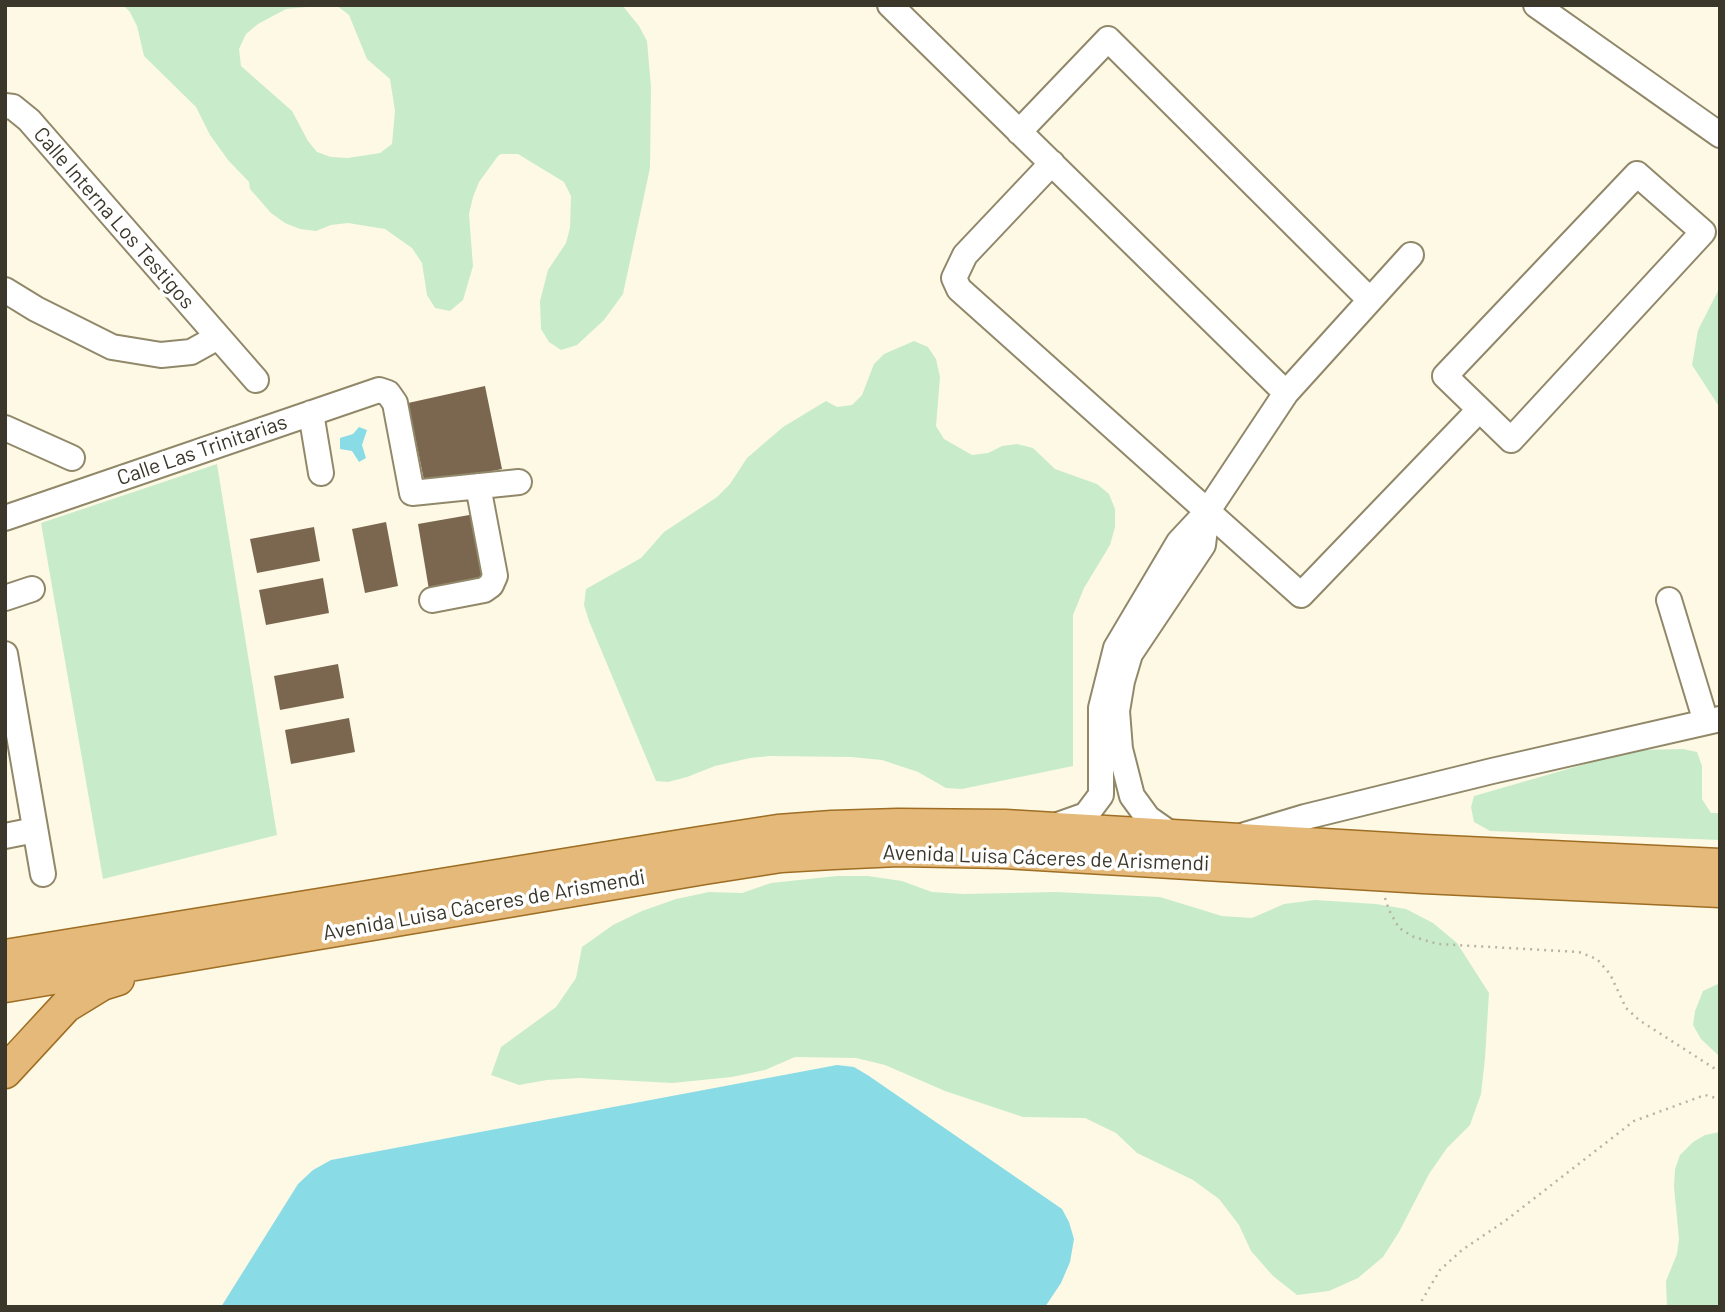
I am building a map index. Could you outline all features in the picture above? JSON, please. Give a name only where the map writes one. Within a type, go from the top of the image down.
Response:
[{"type":"main road","name":"Avenida Luisa Cáceres de Arismendi","points":[[8,956],[778,831],[898,824],[1047,829],[1720,865]]},
{"type":"main road","name":"Avenida Luisa Cáceres de Arismendi","points":[[5,986],[704,868],[781,856],[833,853],[898,850],[1004,852],[1378,875],[1720,891]]},
{"type":"main road","points":[[5,1072],[66,1006],[84,993],[102,984],[235,947]]},
{"type":"street","points":[[890,5],[1286,393]]},
{"type":"street","points":[[1535,5],[1720,135]]},
{"type":"street","points":[[1019,132],[1108,39],[1370,300]]},
{"type":"street","name":"Calle Interna Los Testigos","points":[[5,106],[13,107],[29,120],[256,380]]},
{"type":"street","points":[[1052,163],[965,255],[954,278],[959,289],[1301,595],[1479,410]]},
{"type":"street","points":[[1637,174],[1703,232],[1511,440],[1479,410],[1446,376],[1637,174]]},
{"type":"street","points":[[1175,837],[1148,818],[1132,796],[1120,749],[1115,679],[1116,648],[1175,569],[1179,542],[1207,512],[1286,393],[1411,255]]},
{"type":"street","points":[[5,273],[36,309]]},
{"type":"street","points":[[5,290],[36,309],[112,347],[161,355],[191,352],[218,337]]},
{"type":"street","name":"Calle Las Trinitarias","points":[[5,518],[379,390],[388,393],[395,403],[412,493],[478,486]]},
{"type":"street","points":[[311,413],[321,473]]},
{"type":"street","points":[[5,428],[72,458]]},
{"type":"street","points":[[432,600],[484,590],[491,585],[495,576],[478,486],[519,482]]},
{"type":"street","points":[[5,598],[32,589]]},
{"type":"street","points":[[1228,840],[1305,817],[1492,771],[1713,721],[1669,600]]},
{"type":"street","points":[[5,654],[11,727],[43,874]]},
{"type":"street","points":[[1047,829],[1086,815],[1101,795],[1101,708],[1115,679]]},
{"type":"street","points":[[5,836],[35,830]]},
{"type":"path","points":[[1378,875],[1389,911],[1399,928],[1414,937],[1438,944],[1579,952],[1597,959],[1610,974],[1626,1008],[1639,1020],[1720,1072]]},
{"type":"path","points":[[1418,1307],[1440,1270],[1462,1250],[1505,1221],[1634,1121],[1705,1094],[1720,1098]]},
{"type":"green space","points":[[123,5],[328,5],[286,9],[258,24],[246,34],[239,49],[241,66],[292,111],[317,152],[331,157],[348,158],[380,153],[392,144],[395,111],[390,79],[367,59],[349,15],[336,5],[622,5],[647,41],[651,87],[650,168],[623,294],[604,320],[577,345],[561,350],[549,342],[541,329],[540,301],[548,270],[566,243],[570,228],[571,196],[564,182],[518,154],[498,156],[479,182],[469,214],[473,266],[463,300],[450,311],[435,308],[427,295],[422,263],[412,248],[385,229],[348,223],[331,225],[316,231],[285,223],[271,213],[250,189],[249,182],[228,160],[210,135],[196,107],[144,56],[137,26]]},
{"type":"green space","points":[[1720,287],[1720,408],[1692,365],[1698,330]]},
{"type":"green space","points":[[914,341],[928,347],[936,359],[940,377],[936,426],[944,439],[972,455],[1017,444],[1033,448],[1055,469],[1097,484],[1109,494],[1115,509],[1115,527],[1110,545],[1084,588],[1073,615],[1073,766],[962,789],[946,788],[918,772],[882,760],[770,756],[715,766],[668,782],[656,781],[589,621],[584,605],[586,589],[641,558],[664,532],[717,497],[730,484],[747,458],[783,427],[826,401],[837,407],[852,405],[862,395],[874,364],[884,354]]},
{"type":"green space","points":[[217,464],[277,835],[103,879],[41,523]]},
{"type":"green space","points":[[1683,749],[1697,752],[1702,766],[1702,799],[1711,813],[1720,813],[1720,840],[1490,831],[1474,822],[1471,807],[1474,796],[1634,750]]},
{"type":"green space","points":[[837,876],[868,876],[902,881],[932,892],[1056,892],[1160,897],[1222,916],[1252,918],[1284,904],[1315,900],[1406,909],[1433,923],[1457,943],[1489,993],[1481,1094],[1470,1125],[1447,1148],[1429,1174],[1383,1257],[1358,1278],[1329,1291],[1297,1295],[1273,1276],[1251,1251],[1239,1225],[1219,1199],[1193,1180],[1137,1153],[1116,1133],[1085,1118],[1023,1117],[945,1091],[885,1065],[856,1058],[795,1057],[765,1070],[732,1077],[672,1083],[580,1078],[519,1085],[491,1075],[501,1047],[556,1007],[576,978],[582,947],[613,925],[676,899],[709,892],[742,893],[771,883]]},
{"type":"green space","points":[[1720,983],[1720,1057],[1701,1039],[1693,1025],[1703,991]]},
{"type":"green space","points":[[1720,1132],[1720,1307],[1667,1307],[1666,1281],[1677,1254],[1679,1239],[1675,1169],[1680,1155],[1693,1142],[1705,1135]]},
{"type":"water","points":[[359,427],[367,430],[362,445],[366,458],[359,462],[352,451],[340,449],[340,438],[353,434]]},
{"type":"water","points":[[837,1065],[854,1067],[869,1076],[1062,1209],[1074,1239],[1070,1262],[1061,1283],[1045,1307],[221,1307],[298,1184],[313,1170],[331,1160]]},
{"type":"building","points":[[485,386],[502,469],[425,485],[408,403]]},
{"type":"building","points":[[475,514],[488,579],[429,590],[418,524]]},
{"type":"building","points":[[386,522],[398,586],[365,593],[352,529]]},
{"type":"building","points":[[314,527],[320,561],[257,573],[250,539]]},
{"type":"building","points":[[323,578],[329,613],[266,625],[259,590]]},
{"type":"building","points":[[338,664],[344,698],[280,710],[274,676]]},
{"type":"building","points":[[349,718],[355,752],[291,764],[285,730]]}]
